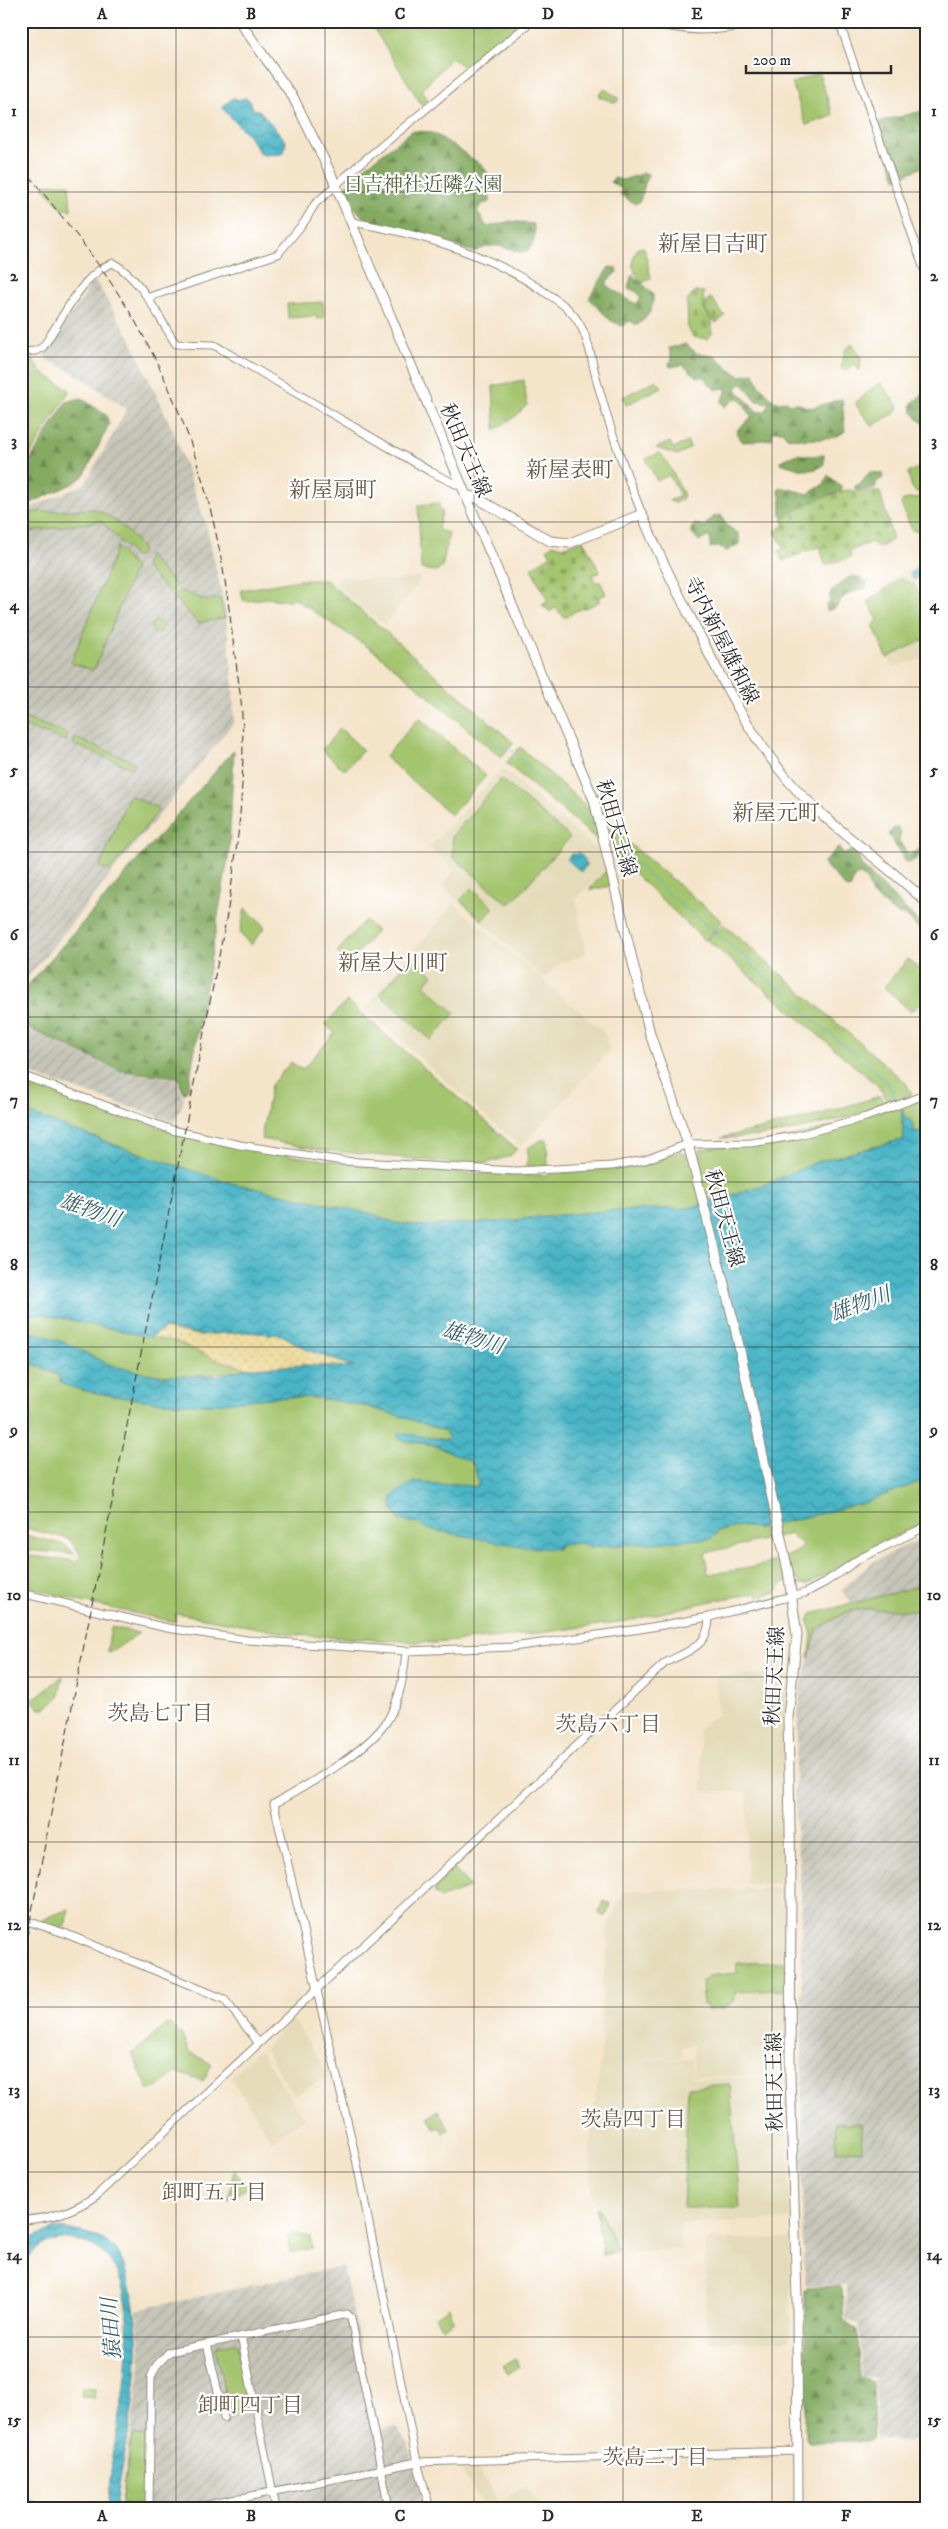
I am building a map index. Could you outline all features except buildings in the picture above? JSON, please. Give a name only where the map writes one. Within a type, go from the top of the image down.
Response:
[{"type":"main road","name":"秋田天王線","points":[[239,21],[293,97],[352,222],[594,800],[650,1034],[688,1144],[734,1323],[788,1571],[797,1634],[788,1717],[791,1885],[790,2075],[797,2299],[798,2508]]},
{"type":"main road","points":[[651,21],[668,26],[724,28],[758,21]]},
{"type":"main road","points":[[466,497],[477,498],[550,541],[561,543],[570,543],[642,514]]},
{"type":"main road","name":"寺内新屋雄和線","points":[[642,514],[716,670],[746,724],[760,744],[788,780],[819,811],[927,903]]},
{"type":"street","points":[[149,297],[278,254],[303,223],[315,204],[532,21]]},
{"type":"street","points":[[839,21],[927,278]]},
{"type":"street","points":[[352,222],[407,233],[489,260],[509,269],[562,303],[579,323],[584,334],[598,387],[642,514]]},
{"type":"street","points":[[21,352],[35,351],[43,347],[87,279],[106,265],[113,263],[120,267],[149,297],[176,344],[214,345],[431,472],[462,487]]},
{"type":"street","points":[[21,1076],[172,1130],[293,1155],[353,1162],[516,1172],[612,1166],[645,1160],[688,1144],[752,1143],[795,1136],[866,1117],[927,1094]]},
{"type":"street","points":[[21,1593],[167,1628],[256,1641],[406,1651],[513,1647],[631,1631],[709,1617],[805,1593],[824,1583],[859,1559],[927,1526]]},
{"type":"street","points":[[21,2220],[42,2220],[68,2212],[94,2197],[665,1663],[701,1643],[709,1631],[709,1617]]},
{"type":"street","points":[[406,1651],[401,1689],[381,1729],[363,1746],[274,1804],[356,2159],[417,2462],[430,2508]]},
{"type":"street","points":[[21,1919],[64,1933],[224,1999],[258,2042]]},
{"type":"street","points":[[149,2508],[151,2378],[156,2366],[169,2352],[347,2314],[351,2318],[389,2508]]},
{"type":"street","points":[[241,2336],[276,2508]]},
{"type":"street","points":[[207,2344],[224,2418]]},
{"type":"street","points":[[194,2508],[417,2462],[797,2452]]},
{"type":"street","points":[[240,2498],[241,2508]]},
{"type":"street","points":[[21,2506],[80,2508]]},
{"type":"shaded area","points":[[927,224],[927,264],[916,232],[918,228]]},
{"type":"shaded area","points":[[96,282],[130,338],[174,433],[206,524],[225,608],[233,680],[234,722],[21,986],[21,512],[85,484],[127,409],[82,378],[47,359],[44,353],[84,296],[90,284]]},
{"type":"shaded area","points":[[927,559],[927,658],[892,667],[873,625],[878,620],[868,601],[889,586],[894,578]]},
{"type":"shaded area","points":[[420,576],[420,582],[384,625],[335,585],[336,580],[340,577],[396,581]]},
{"type":"shaded area","points":[[502,768],[603,855],[606,868],[576,899],[586,954],[561,962],[544,979],[441,885],[455,870],[430,847]]},
{"type":"shaded area","points":[[454,904],[605,1033],[609,1052],[521,1147],[364,1009]]},
{"type":"shaded area","points":[[21,1026],[121,1072],[177,1078],[184,1100],[175,1122],[21,1071]]},
{"type":"shaded area","points":[[927,1535],[927,1584],[853,1604],[841,1590],[871,1563]]},
{"type":"shaded area","points":[[869,1609],[927,1611],[927,2440],[877,2440],[875,2377],[861,2377],[860,2324],[846,2320],[846,2285],[806,2285],[803,2251],[801,1897],[794,1796],[800,1688],[817,1629],[849,1611]]},
{"type":"shaded area","points":[[786,1674],[787,1883],[747,1884],[747,1792],[703,1792],[699,1728],[718,1714],[715,1676]]},
{"type":"shaded area","points":[[785,1888],[785,1962],[737,1963],[737,1973],[707,1976],[707,1980],[702,1980],[703,2005],[707,2005],[707,2009],[735,1992],[784,1990],[787,2016],[786,2046],[777,2045],[776,2075],[694,2077],[693,2045],[682,2046],[682,2058],[618,2059],[692,2059],[693,2079],[786,2076],[790,2220],[679,2223],[680,2249],[620,2253],[593,2195],[590,2139],[601,2059],[602,1983],[609,1940],[607,1935],[612,1916],[625,1891]]},
{"type":"shaded area","points":[[293,2019],[329,2075],[295,2096],[264,2048]]},
{"type":"shaded area","points":[[256,2052],[261,2052],[304,2119],[271,2140],[231,2077]]},
{"type":"shaded area","points":[[789,2238],[791,2341],[710,2342],[709,2326],[705,2326],[705,2240]]},
{"type":"shaded area","points":[[343,2266],[379,2432],[395,2425],[408,2444],[425,2508],[120,2508],[141,2362],[137,2310]]},
{"type":"shaded area","points":[[474,2464],[500,2503],[526,2486],[542,2508],[486,2508],[458,2466]]},
{"type":"green space","points":[[369,21],[526,21],[468,70],[451,58],[422,90],[429,102],[423,107]]},
{"type":"green space","points":[[819,73],[833,116],[806,125],[792,83]]},
{"type":"green space","points":[[605,89],[619,99],[616,103],[600,97],[599,94]]},
{"type":"green space","points":[[927,110],[927,165],[896,179],[879,126],[881,121]]},
{"type":"green space","name":"日吉神社近隣公園","points":[[412,131],[429,132],[442,138],[483,166],[489,176],[490,202],[482,204],[477,211],[487,227],[510,221],[533,224],[534,240],[531,247],[525,253],[500,246],[489,246],[474,252],[404,229],[375,223],[362,216],[348,201],[347,186],[358,172]]},
{"type":"green space","points":[[644,173],[648,174],[640,201],[635,204],[621,195],[622,189],[610,182],[614,178],[623,180]]},
{"type":"green space","points":[[46,184],[69,184],[71,210],[62,209],[43,187]]},
{"type":"green space","points":[[644,247],[651,278],[643,283],[634,271],[633,257],[638,248]]},
{"type":"green space","points":[[609,267],[616,268],[617,272],[607,281],[607,286],[631,301],[636,304],[641,298],[637,292],[628,288],[632,274],[653,294],[653,304],[650,312],[637,325],[630,321],[622,326],[610,320],[589,298]]},
{"type":"green space","points":[[694,292],[704,292],[703,303],[711,298],[725,316],[716,323],[702,306],[712,321],[712,334],[707,339],[693,337],[688,328],[687,302]]},
{"type":"green space","points":[[323,302],[324,318],[317,319],[316,316],[288,318],[287,304]]},
{"type":"green space","points":[[686,344],[696,353],[715,356],[740,376],[754,373],[759,385],[775,402],[787,401],[790,404],[796,403],[810,408],[842,399],[845,431],[840,435],[826,439],[801,439],[787,437],[782,431],[773,431],[772,439],[743,442],[737,435],[738,429],[752,417],[741,400],[736,398],[725,407],[721,402],[727,390],[723,388],[715,390],[703,377],[697,377],[683,365],[670,367],[669,363],[672,360],[669,348]],"holes":[[[740,383],[744,385],[756,401],[769,403],[766,411],[758,412],[736,389]]]},
{"type":"green space","points":[[852,344],[861,356],[860,371],[854,365],[845,372],[841,368],[845,350]]},
{"type":"green space","points":[[33,359],[42,373],[70,390],[21,469],[21,360]]},
{"type":"green space","points":[[524,380],[527,405],[517,415],[495,430],[493,386]]},
{"type":"green space","points":[[656,380],[662,387],[626,405],[623,397]]},
{"type":"green space","points":[[880,382],[899,408],[895,413],[872,426],[857,407],[856,402]]},
{"type":"green space","points":[[927,391],[927,422],[921,422],[912,412],[911,404]]},
{"type":"green space","points":[[81,398],[106,415],[109,424],[85,474],[76,482],[27,505],[21,504],[21,475],[66,402]]},
{"type":"green space","points":[[927,436],[927,478],[922,454],[924,438]]},
{"type":"green space","points":[[670,442],[673,448],[688,442],[690,448],[678,455],[656,448]]},
{"type":"green space","points":[[659,453],[669,465],[684,495],[682,499],[675,503],[669,501],[680,495],[669,475],[657,481],[646,459]]},
{"type":"green space","points":[[797,454],[824,455],[824,464],[819,468],[808,470],[780,463],[780,461]]},
{"type":"green space","points":[[920,467],[923,470],[927,491],[916,492],[912,488],[908,473]]},
{"type":"green space","points":[[870,472],[884,474],[882,479],[877,481],[875,489],[856,489],[854,487],[862,482]]},
{"type":"green space","points":[[828,475],[842,487],[839,498],[790,524],[781,514],[781,498],[778,490],[781,487],[808,494],[824,484]]},
{"type":"green space","points":[[848,490],[880,492],[893,539],[880,548],[871,542],[849,551],[851,557],[825,565],[820,546],[782,561],[779,551],[784,548],[775,531],[785,525],[782,519],[814,501]]},
{"type":"green space","points":[[927,496],[927,525],[916,531],[912,530],[901,504],[903,500]]},
{"type":"green space","points":[[440,503],[439,510],[442,511],[438,530],[449,533],[442,568],[434,571],[421,569],[418,505]]},
{"type":"green space","points":[[94,509],[114,520],[127,531],[142,548],[141,555],[135,557],[101,521],[21,533],[21,517],[35,512]]},
{"type":"green space","points":[[721,515],[726,525],[739,534],[739,544],[727,551],[717,546],[710,548],[710,536],[699,541],[691,533],[691,528],[695,524],[704,526],[713,517]]},
{"type":"green space","points":[[583,540],[600,572],[592,576],[596,583],[600,581],[606,594],[598,598],[600,601],[595,604],[574,612],[565,618],[555,608],[550,612],[542,605],[548,601],[531,568],[551,555],[547,549],[553,544],[563,547]]},
{"type":"green space","points":[[117,547],[135,568],[95,668],[92,670],[71,663]]},
{"type":"green space","points":[[148,555],[177,586],[170,593],[145,567]]},
{"type":"green space","points":[[855,576],[867,582],[866,588],[849,594],[838,603],[837,607],[827,611],[826,605],[830,601],[830,593],[848,578]]},
{"type":"green space","points":[[900,579],[914,584],[927,611],[927,638],[887,658],[873,625],[878,620],[868,601]]},
{"type":"green space","points":[[300,580],[326,580],[514,743],[501,757],[377,653],[292,597],[290,601],[267,598],[243,600],[241,590]]},
{"type":"green space","points":[[179,590],[206,600],[220,598],[225,618],[198,623],[173,596]]},
{"type":"green space","points":[[155,621],[159,621],[163,627],[159,633],[155,633],[151,629],[151,625]]},
{"type":"green space","points":[[21,717],[68,734],[66,741],[26,727],[21,738]]},
{"type":"green space","points":[[419,718],[486,776],[451,815],[385,757]]},
{"type":"green space","points":[[340,728],[363,750],[346,769],[343,769],[322,750]]},
{"type":"green space","points":[[75,738],[135,762],[132,768],[73,744]]},
{"type":"green space","points":[[520,747],[594,813],[600,842],[506,763]]},
{"type":"green space","points":[[234,750],[229,853],[188,1089],[184,1094],[178,1077],[121,1071],[21,1025],[21,993]]},
{"type":"green space","points":[[501,779],[570,837],[511,903],[507,903],[453,857],[452,836]]},
{"type":"green space","points":[[129,795],[160,809],[110,871],[100,867]]},
{"type":"green space","points":[[897,826],[901,832],[899,841],[909,855],[919,849],[923,855],[909,863],[905,861],[888,834]]},
{"type":"green space","points":[[611,828],[722,921],[705,941],[634,873],[620,873],[609,829]]},
{"type":"green space","points":[[838,847],[844,855],[851,850],[856,851],[862,866],[927,930],[927,940],[925,935],[906,916],[895,913],[872,894],[868,882],[858,874],[854,877],[851,888],[847,889],[823,863]]},
{"type":"green space","points":[[607,869],[611,886],[589,890]]},
{"type":"green space","points":[[472,888],[494,908],[482,920],[460,900]]},
{"type":"green space","points":[[245,908],[265,927],[251,945],[240,934]]},
{"type":"green space","points":[[365,920],[377,931],[349,963],[337,952]]},
{"type":"green space","points":[[723,924],[906,1083],[912,1094],[889,1103],[878,1086],[707,940]]},
{"type":"green space","points":[[412,957],[433,975],[424,985],[455,1013],[431,1040],[379,994]]},
{"type":"green space","points":[[908,959],[927,975],[927,1000],[910,1011],[884,987]]},
{"type":"green space","points":[[347,1001],[517,1149],[510,1156],[487,1163],[453,1163],[322,1150],[261,1139],[271,1085],[291,1062],[302,1070],[335,1033],[325,1024]]},
{"type":"green space","points":[[21,1078],[173,1132],[251,1150],[360,1165],[482,1174],[542,1175],[640,1166],[679,1152],[687,1155],[688,1163],[700,1159],[700,1150],[703,1149],[749,1145],[794,1136],[927,1096],[927,1130],[915,1132],[910,1118],[908,1119],[902,1110],[903,1121],[901,1121],[905,1135],[904,1139],[817,1162],[766,1184],[689,1208],[607,1211],[511,1221],[424,1226],[395,1223],[372,1214],[226,1182],[21,1111]]},
{"type":"green space","points":[[880,1096],[886,1106],[825,1123],[784,1132],[721,1138],[808,1118]]},
{"type":"green space","points":[[541,1140],[547,1140],[548,1166],[527,1166],[528,1148]]},
{"type":"green space","points":[[21,1314],[42,1314],[178,1342],[215,1359],[248,1368],[196,1376],[162,1375],[128,1370],[108,1364],[57,1340],[21,1333]]},
{"type":"green space","points":[[21,1358],[59,1376],[61,1383],[74,1388],[112,1396],[196,1404],[283,1397],[332,1400],[370,1408],[444,1431],[449,1438],[447,1440],[428,1437],[416,1443],[446,1449],[467,1459],[475,1467],[479,1485],[474,1487],[452,1484],[434,1485],[423,1482],[414,1483],[392,1495],[392,1507],[399,1520],[557,1549],[557,1546],[576,1543],[592,1547],[712,1538],[718,1531],[740,1526],[758,1528],[861,1504],[927,1479],[927,1521],[875,1546],[807,1585],[800,1584],[797,1578],[783,1583],[776,1592],[758,1597],[758,1593],[711,1601],[627,1621],[532,1634],[434,1643],[296,1635],[176,1613],[175,1622],[78,1601],[21,1584],[21,1555],[78,1561],[80,1554],[69,1539],[21,1527]],"holes":[[[790,1534],[802,1544],[802,1548],[792,1554],[769,1563],[708,1574],[705,1553]]]},
{"type":"green space","points":[[21,1534],[65,1545],[75,1554],[21,1550]]},
{"type":"green space","points":[[927,1584],[927,1611],[869,1609],[849,1611],[817,1629],[809,1658],[812,1635],[808,1621],[811,1614]]},
{"type":"green space","points":[[111,1627],[139,1633],[111,1652],[107,1651]]},
{"type":"green space","points":[[63,1676],[59,1697],[45,1709],[40,1709],[32,1700]]},
{"type":"green space","points":[[453,1868],[469,1885],[469,1888],[441,1898],[435,1894],[435,1885]]},
{"type":"green space","points":[[604,1901],[611,1904],[605,1917],[598,1913]]},
{"type":"green space","points":[[69,1909],[65,1926],[61,1929],[42,1922],[43,1919]]},
{"type":"green space","points":[[785,1962],[784,1990],[735,1992],[735,2000],[724,2009],[707,2010],[707,2005],[703,2005],[702,1980],[707,1980],[707,1976],[737,1973],[737,1963]]},
{"type":"green space","points":[[171,2024],[182,2035],[189,2052],[212,2064],[203,2081],[176,2073],[157,2088],[148,2089],[132,2054],[164,2026]]},
{"type":"green space","points":[[730,2084],[740,2208],[683,2208],[688,2087]]},
{"type":"green space","points":[[438,2110],[449,2130],[443,2133],[440,2127],[435,2129],[428,2117]]},
{"type":"green space","points":[[835,2123],[861,2123],[862,2150],[836,2151]]},
{"type":"green space","points":[[234,2170],[246,2186],[245,2189],[228,2200]]},
{"type":"green space","points":[[598,2207],[618,2251],[603,2255],[596,2208]]},
{"type":"green space","points":[[293,2234],[310,2237],[313,2248],[291,2253],[288,2236]]},
{"type":"green space","points":[[840,2286],[842,2289],[844,2321],[858,2330],[859,2377],[873,2381],[874,2437],[870,2441],[809,2442],[805,2438],[805,2290],[808,2287]]},
{"type":"green space","points":[[449,2307],[454,2320],[442,2328],[435,2317]]},
{"type":"green space","points":[[233,2342],[237,2344],[249,2405],[247,2408],[232,2411],[228,2409],[216,2349],[218,2345]]},
{"type":"green space","points":[[515,2358],[520,2366],[508,2374],[503,2366]]},
{"type":"green space","points":[[82,2388],[95,2389],[94,2398],[81,2397]]},
{"type":"green space","points":[[132,2434],[146,2436],[143,2505],[122,2503]]},
{"type":"sand","points":[[165,1328],[199,1335],[247,1332],[282,1335],[308,1350],[357,1368],[304,1365],[248,1368],[215,1359],[178,1342],[150,1337]]},
{"type":"water","points":[[233,98],[237,100],[245,98],[250,101],[253,109],[260,111],[286,141],[284,152],[281,154],[264,155],[260,153],[248,135],[224,110],[223,106]]},
{"type":"water","points":[[925,565],[927,572],[913,580],[910,573]]},
{"type":"water","points":[[578,852],[586,860],[584,863],[587,865],[581,872],[567,859],[572,853],[575,855]]},
{"type":"water","name":"雄物川","points":[[901,1109],[907,1119],[910,1118],[915,1132],[927,1130],[927,1479],[861,1504],[758,1528],[740,1526],[718,1531],[712,1538],[592,1547],[576,1543],[558,1546],[557,1549],[525,1547],[427,1529],[420,1524],[399,1520],[392,1507],[392,1495],[414,1482],[434,1485],[458,1484],[474,1487],[479,1485],[474,1465],[469,1461],[433,1444],[404,1441],[397,1437],[399,1433],[447,1440],[449,1438],[444,1431],[370,1408],[332,1400],[283,1397],[196,1404],[112,1396],[74,1388],[61,1383],[59,1375],[21,1358],[21,1333],[36,1333],[64,1342],[110,1365],[160,1376],[218,1376],[248,1368],[304,1365],[355,1367],[308,1350],[282,1335],[247,1332],[199,1335],[165,1328],[150,1337],[42,1314],[21,1314],[21,1111],[227,1182],[372,1214],[395,1223],[424,1226],[511,1221],[607,1211],[689,1208],[766,1184],[817,1162],[904,1139]]},
{"type":"water","points":[[56,2228],[96,2237],[116,2250],[122,2261],[133,2302],[137,2332],[137,2361],[116,2508],[107,2508],[125,2376],[127,2341],[126,2308],[120,2279],[107,2257],[85,2243],[74,2240],[57,2239],[50,2241],[21,2263],[21,2249],[34,2237]]},
{"type":"waterway","points":[[444,696],[500,747],[507,747],[514,752],[544,784],[597,828]]},
{"type":"waterway","points":[[607,837],[689,912],[694,913],[728,944],[751,961],[751,965],[801,1007],[812,1019],[887,1081],[897,1101]]},
{"type":"railway","points":[[21,166],[88,250],[119,295],[146,341],[178,409],[202,479],[219,550],[226,587],[243,728],[238,838],[226,920],[21,1967]]},
{"type":"district","name":"新屋日吉町","points":[[713,243]]},
{"type":"district","name":"新屋表町","points":[[570,469]]},
{"type":"district","name":"新屋扇町","points":[[333,489]]},
{"type":"district","name":"新屋元町","points":[[776,812]]},
{"type":"district","name":"新屋大川町","points":[[393,962]]},
{"type":"district","name":"茨島七丁目","points":[[160,1713]]},
{"type":"district","name":"茨島六丁目","points":[[608,1724]]},
{"type":"district","name":"茨島四丁目","points":[[633,2119]]},
{"type":"district","name":"卸町五丁目","points":[[214,2192]]},
{"type":"district","name":"卸町四丁目","points":[[250,2405]]},
{"type":"district","name":"茨島二丁目","points":[[655,2457]]},
{"type":"water label","name":"猿田川","points":[[111,2329]]}]
